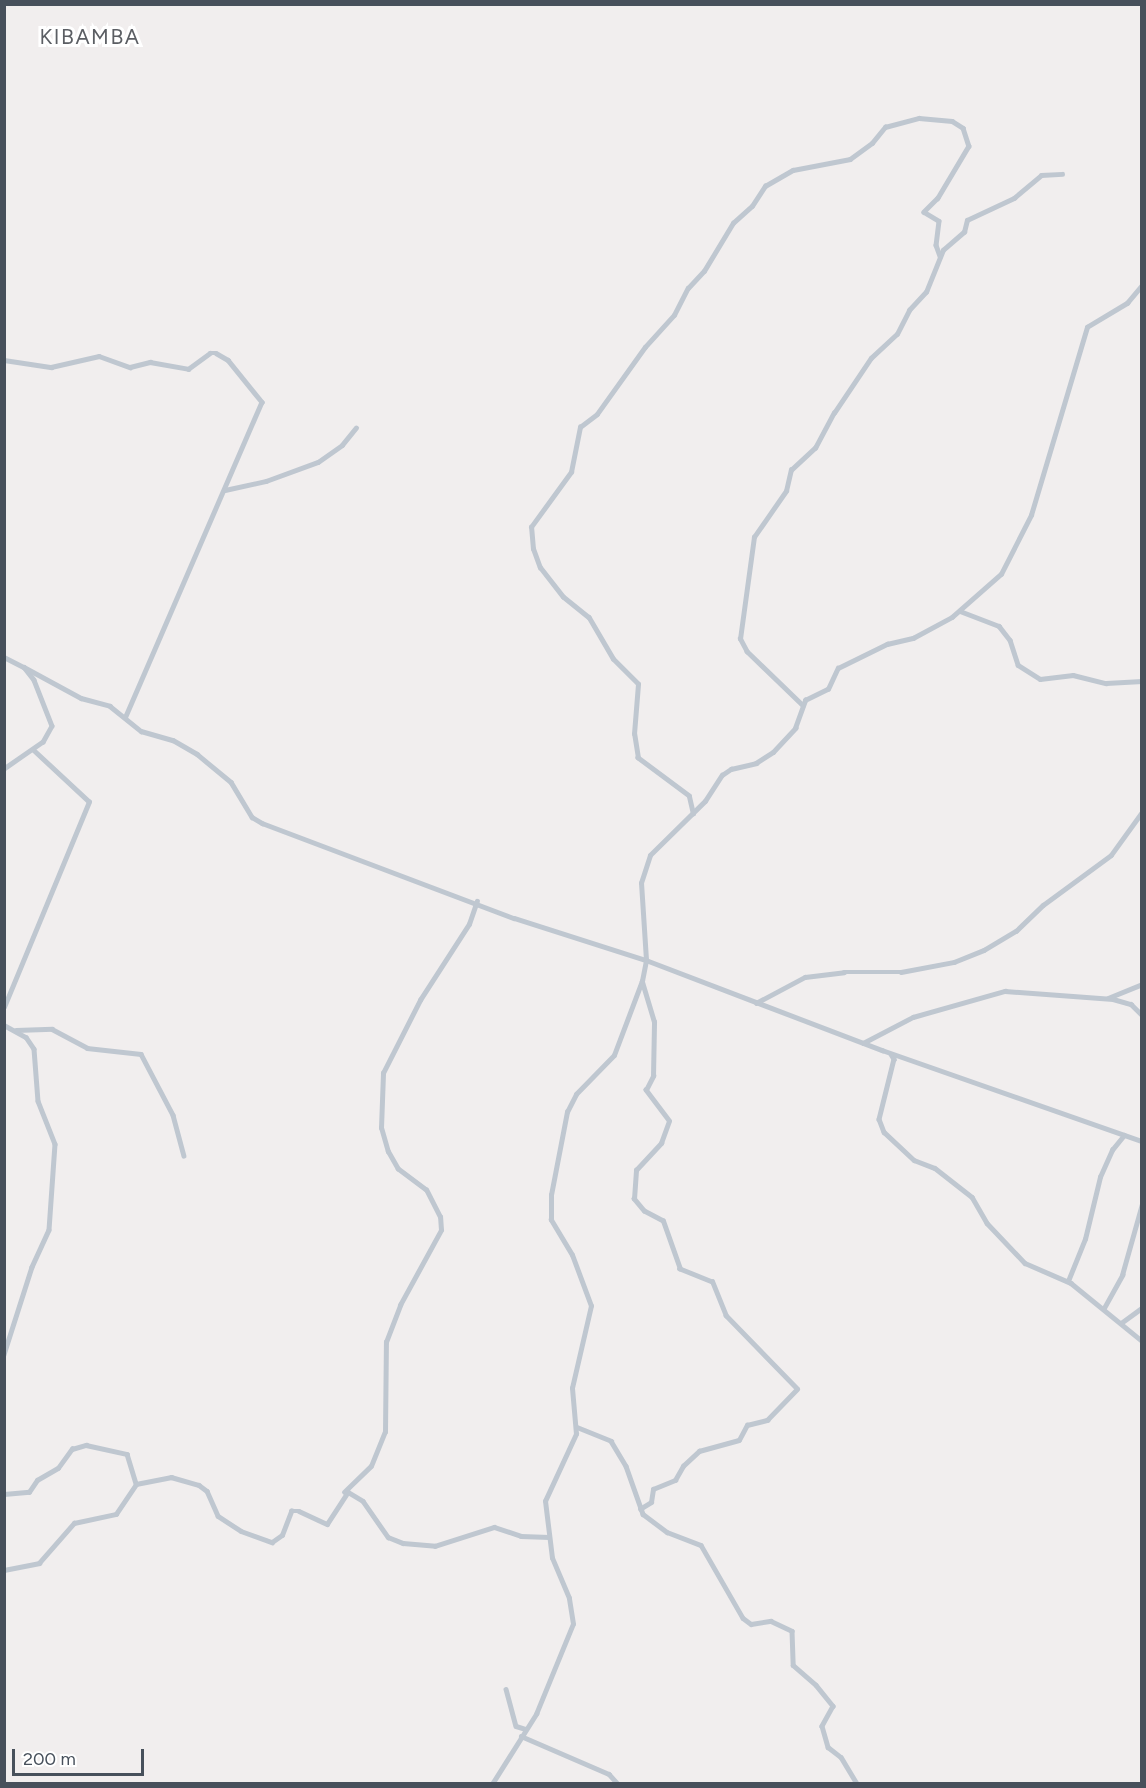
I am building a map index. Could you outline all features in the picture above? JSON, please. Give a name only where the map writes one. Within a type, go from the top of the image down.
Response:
[{"type":"street","points":[[693,814],[689,796],[638,758],[634,734],[638,684],[614,658],[589,618],[563,597],[540,568],[533,549],[531,527],[571,472],[580,427],[597,414],[645,347],[674,315],[688,288],[704,271],[733,223],[752,206],[765,186],[793,170],[848,159],[872,143],[885,127],[919,118],[952,121],[963,128],[969,146],[938,198],[924,212],[939,221],[936,245],[940,256]]},
{"type":"street","points":[[803,706],[741,643],[752,543],[786,491],[791,470],[815,448],[859,374],[893,340],[908,312],[926,292],[940,256],[964,232],[973,215],[1014,198],[1041,176],[1062,174]]},
{"type":"street","points":[[492,1784],[536,1714],[573,1623],[569,1598],[553,1564],[546,1495],[570,1453],[577,1427],[573,1388],[591,1306],[572,1255],[551,1220],[552,1186],[573,1099],[614,1054],[642,981],[646,960],[641,899],[644,870],[654,847],[673,836],[727,771],[756,763],[773,752],[795,728],[808,698],[828,689],[841,665],[891,642],[913,638],[960,611],[1003,571],[1029,522],[1087,327],[1127,303],[1142,285]]},
{"type":"street","points":[[4,360],[51,367],[99,356],[130,367],[150,362],[188,369],[210,353],[223,356],[263,403],[125,718]]},
{"type":"street","points":[[224,490],[266,481],[278,474],[318,462],[342,445],[356,428]]},
{"type":"street","points":[[960,611],[999,626],[1010,640],[1018,665],[1040,679],[1073,675],[1106,683],[1142,681]]},
{"type":"street","points":[[4,657],[81,698],[110,706],[141,731],[173,740],[198,755],[237,788],[257,821],[477,902],[514,918],[646,960],[756,1004],[1142,1141]]},
{"type":"street","points":[[4,769],[50,736],[52,723],[39,686],[24,667]]},
{"type":"street","points":[[4,1007],[89,802],[33,750]]},
{"type":"street","points":[[756,1004],[805,977],[844,972],[901,972],[954,962],[984,950],[1016,931],[1044,904],[1111,855],[1142,812]]},
{"type":"street","points":[[4,1570],[39,1563],[74,1523],[116,1514],[136,1484],[171,1476],[199,1485],[207,1491],[218,1516],[241,1531],[272,1542],[282,1534],[286,1516],[293,1510],[327,1524],[344,1493],[371,1466],[385,1432],[386,1342],[401,1303],[441,1230],[440,1217],[429,1195],[397,1167],[388,1152],[381,1128],[383,1073],[420,1000],[469,924],[477,902]]},
{"type":"street","points":[[640,1509],[650,1504],[653,1489],[675,1480],[683,1466],[699,1452],[739,1440],[747,1425],[768,1420],[797,1389],[729,1320],[712,1282],[680,1269],[663,1221],[644,1211],[634,1199],[636,1170],[661,1143],[669,1121],[646,1090],[653,1076],[654,1022],[642,981]]},
{"type":"street","points":[[1108,998],[1142,984]]},
{"type":"street","points":[[863,1043],[918,1016],[1005,991],[1108,998],[1127,1002],[1142,1015]]},
{"type":"street","points":[[4,1025],[15,1030],[34,1049],[38,1101],[53,1134],[55,1159],[49,1187],[49,1230],[32,1267],[4,1355]]},
{"type":"street","points":[[15,1030],[52,1029],[87,1048],[141,1054],[174,1115],[184,1156]]},
{"type":"street","points":[[891,1053],[894,1059],[879,1119],[881,1128],[914,1160],[935,1168],[972,1197],[987,1223],[1025,1263],[1068,1281],[1142,1341]]},
{"type":"street","points":[[1068,1281],[1085,1239],[1100,1177],[1112,1150],[1124,1135]]},
{"type":"street","points":[[1104,1308],[1122,1275],[1142,1204]]},
{"type":"street","points":[[1121,1323],[1142,1308]]},
{"type":"street","points":[[577,1427],[611,1441],[626,1466],[640,1509],[663,1530],[701,1545],[746,1621],[754,1625],[771,1621],[792,1631],[793,1665],[832,1704],[832,1712],[822,1726],[828,1746],[843,1760],[857,1784]]},
{"type":"street","points":[[4,1494],[29,1492],[37,1480],[55,1471],[80,1445],[127,1454],[136,1484]]},
{"type":"street","points":[[344,1493],[357,1495],[388,1537],[403,1543],[435,1546],[494,1527],[521,1536],[549,1537]]},
{"type":"street","points":[[506,1689],[516,1726],[526,1729]]},
{"type":"street","points":[[521,1736],[609,1774],[618,1784]]},
{"type":"district","name":"KIBAMBA","points":[[90,37]]}]
